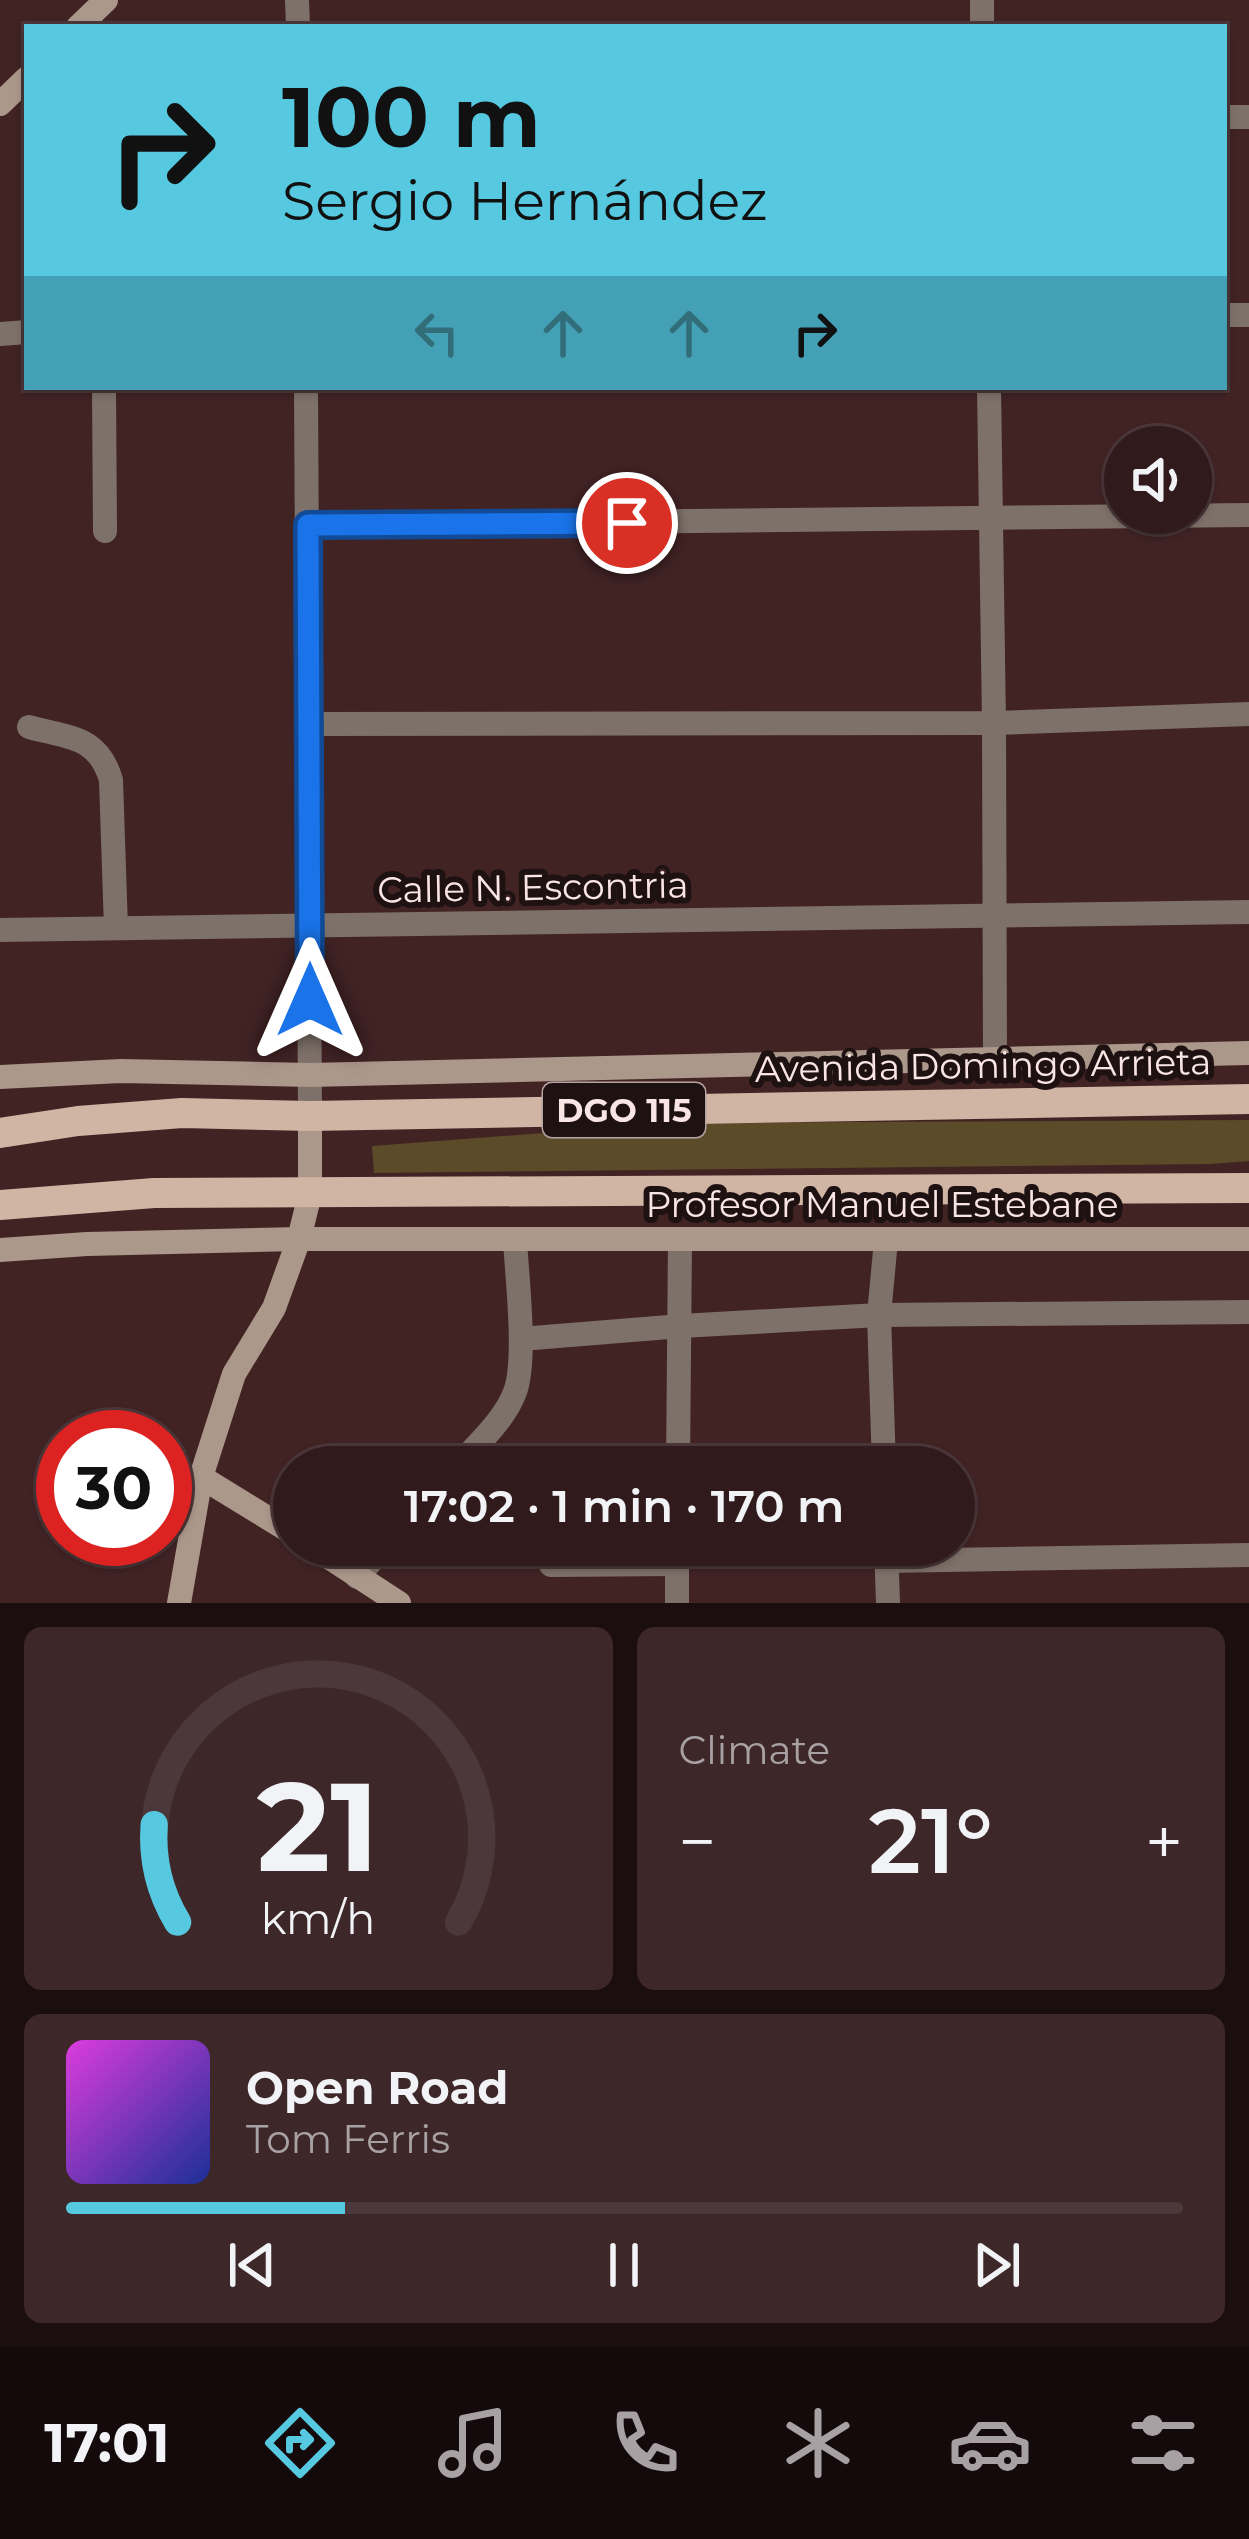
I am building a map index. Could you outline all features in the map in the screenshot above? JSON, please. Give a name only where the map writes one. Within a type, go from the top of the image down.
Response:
[{"type":"main road","name":"Avenida Domingo Arrieta","points":[[0,1133],[182,1113],[310,1116],[1249,1099]]},
{"type":"main road","points":[[0,1205],[154,1193],[1249,1188]]},
{"type":"street","points":[[84,24],[106,0]]},
{"type":"street","points":[[0,104],[24,81]]},
{"type":"street","points":[[104,390],[105,531]]},
{"type":"street","points":[[179,1603],[201,1477],[234,1374],[274,1308],[310,1194],[306,390]]},
{"type":"street","points":[[989,390],[995,1059]]},
{"type":"street","points":[[308,525],[1249,515]]},
{"type":"street","points":[[309,724],[994,723],[1249,714]]},
{"type":"street","points":[[28,727],[86,742],[106,761],[112,779],[116,928]]},
{"type":"street","name":"Calle N. Escontria","points":[[0,930],[1249,912]]},
{"type":"street","name":"Avenida Domingo Arrieta","points":[[0,1077],[122,1071],[310,1075],[1249,1053]]},
{"type":"street","name":"Profesor Manuel Estebane","points":[[0,1250],[299,1239],[1249,1239]]},
{"type":"street","points":[[476,1446],[500,1419],[516,1389],[520,1339],[514,1240]]},
{"type":"street","points":[[678,1446],[680,1240]]},
{"type":"street","points":[[883,1446],[879,1315],[886,1240]]},
{"type":"street","points":[[520,1339],[879,1315],[1249,1312]]},
{"type":"street","points":[[201,1477],[273,1521]]},
{"type":"street","points":[[975,1553],[1249,1555]]},
{"type":"street","points":[[341,1566],[399,1603]]},
{"type":"street","points":[[357,1577],[367,1566]]},
{"type":"street","points":[[677,1566],[677,1603]]},
{"type":"street","points":[[887,1566],[888,1603]]},
{"type":"shaded area","points":[[1249,1120],[1249,1161],[1211,1164],[374,1173],[372,1146],[676,1123]]},
{"type":"route","points":[[310,1000],[308,525],[627,523]]}]
